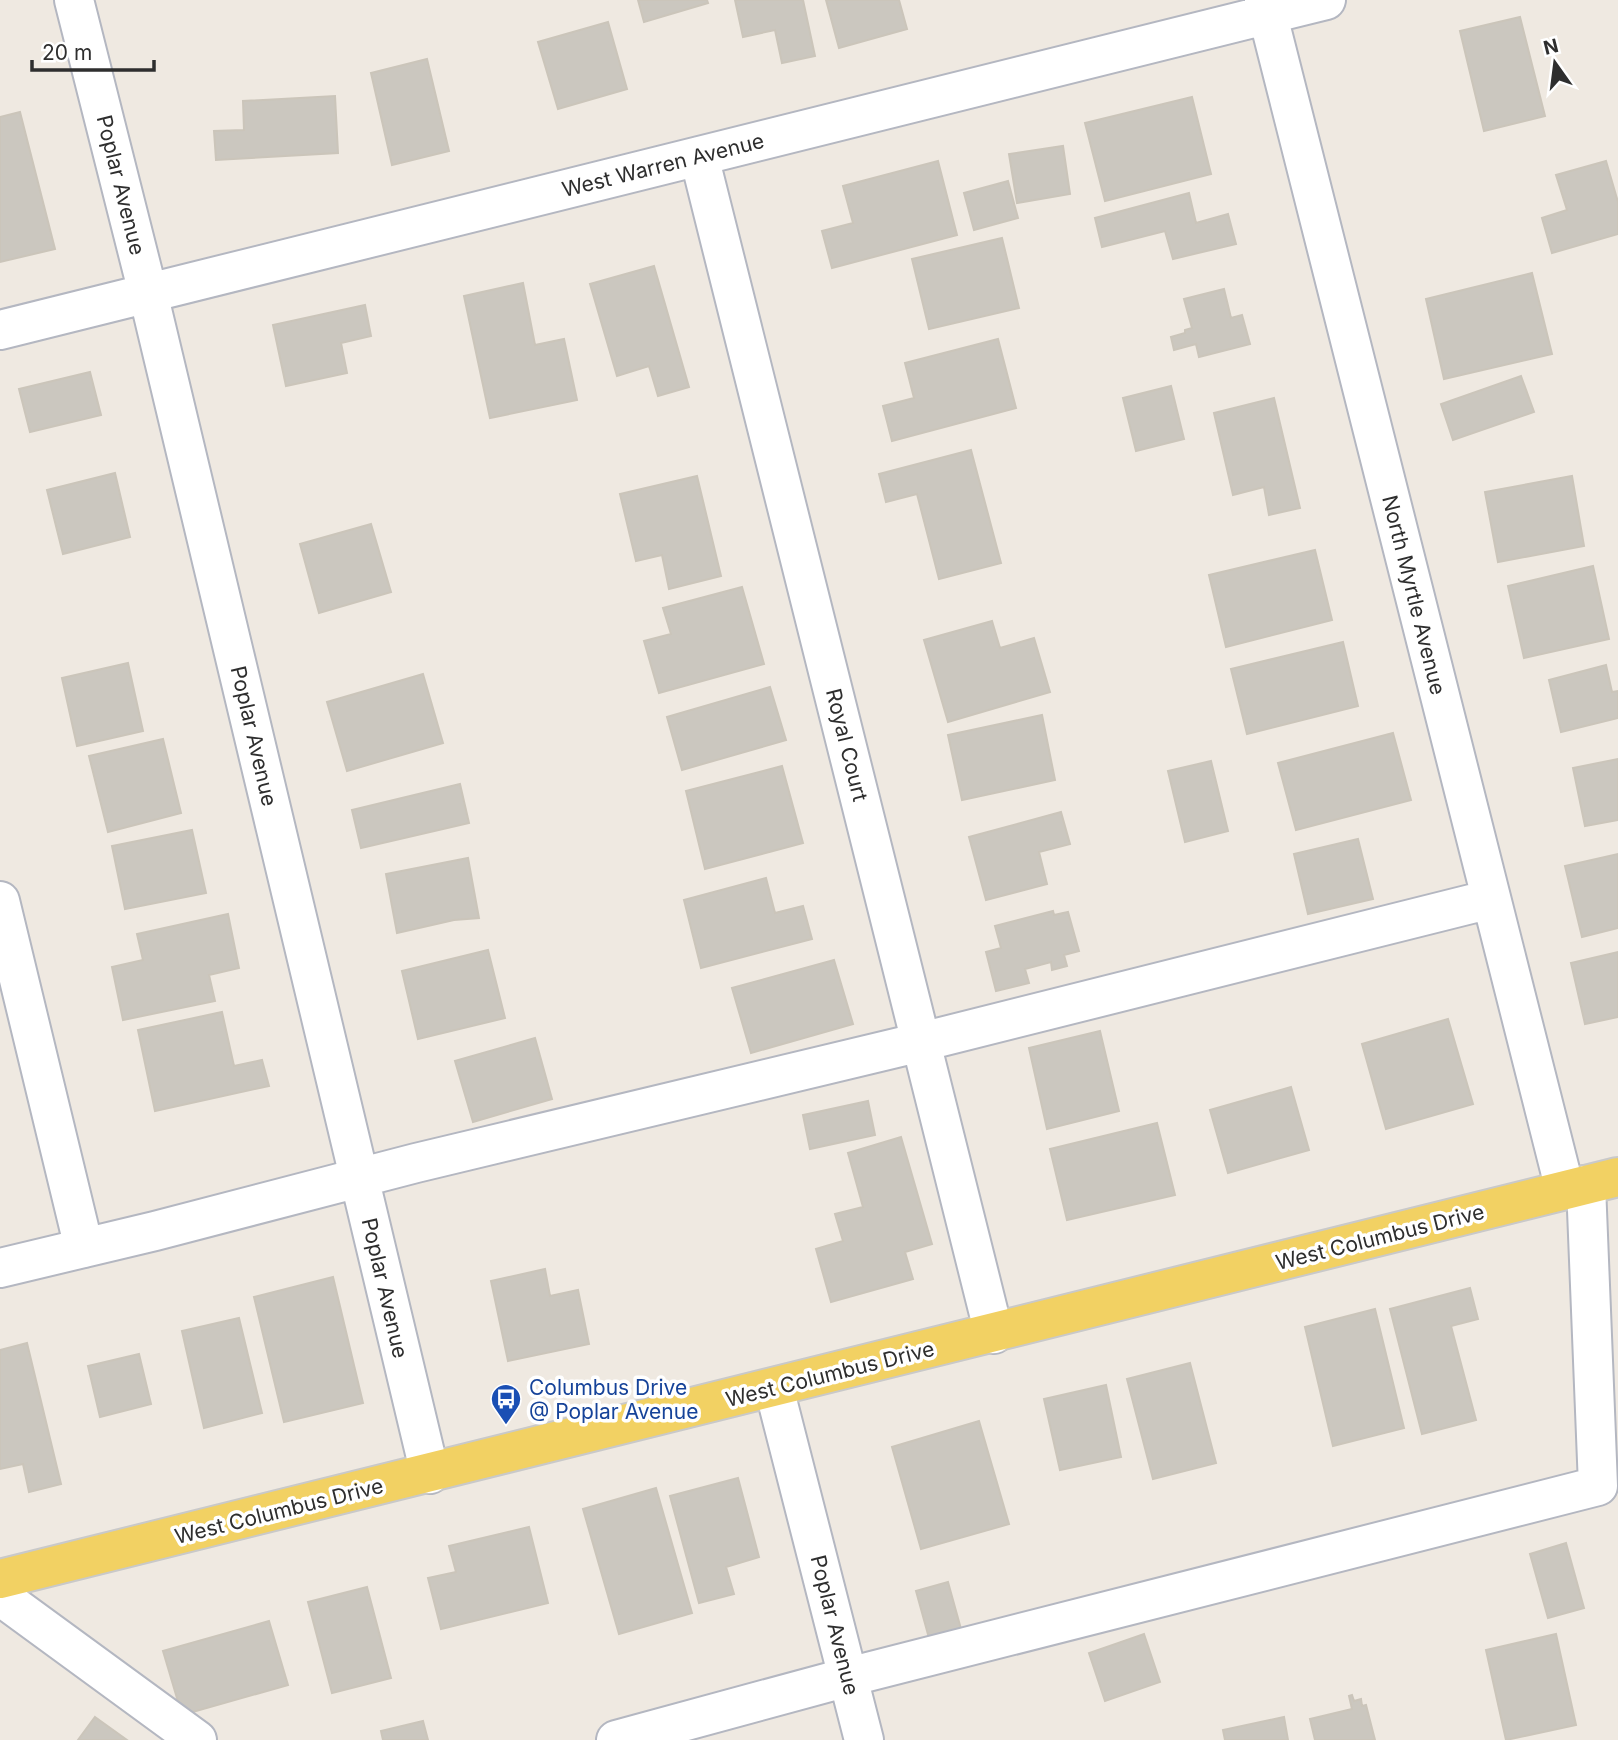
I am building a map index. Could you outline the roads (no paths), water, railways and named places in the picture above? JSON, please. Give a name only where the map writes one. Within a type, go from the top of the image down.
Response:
[{"type":"main road","name":"West Columbus Drive","points":[[0,1579],[1590,1184]]},
{"type":"street","name":"Poplar Avenue","points":[[74,0],[148,293],[430,1474]]},
{"type":"street","name":"West Warren Avenue","points":[[0,330],[699,156],[1266,7],[1326,0]]},
{"type":"street","name":"North Myrtle Avenue","points":[[848,1678],[1598,1486],[1590,1184],[1491,899],[1266,7]]},
{"type":"street","name":"Royal Court","points":[[699,156],[994,1334]]},
{"type":"street","points":[[0,1268],[1491,899]]},
{"type":"street","points":[[0,901],[85,1248]]},
{"type":"street","name":"Poplar Avenue","points":[[774,1388],[864,1740]]},
{"type":"street","points":[[0,1596],[197,1740]]},
{"type":"street","points":[[616,1740],[848,1678]]},
{"type":"place","name":"Columbus Drive @ Poplar Avenue","points":[[506,1426]]}]
